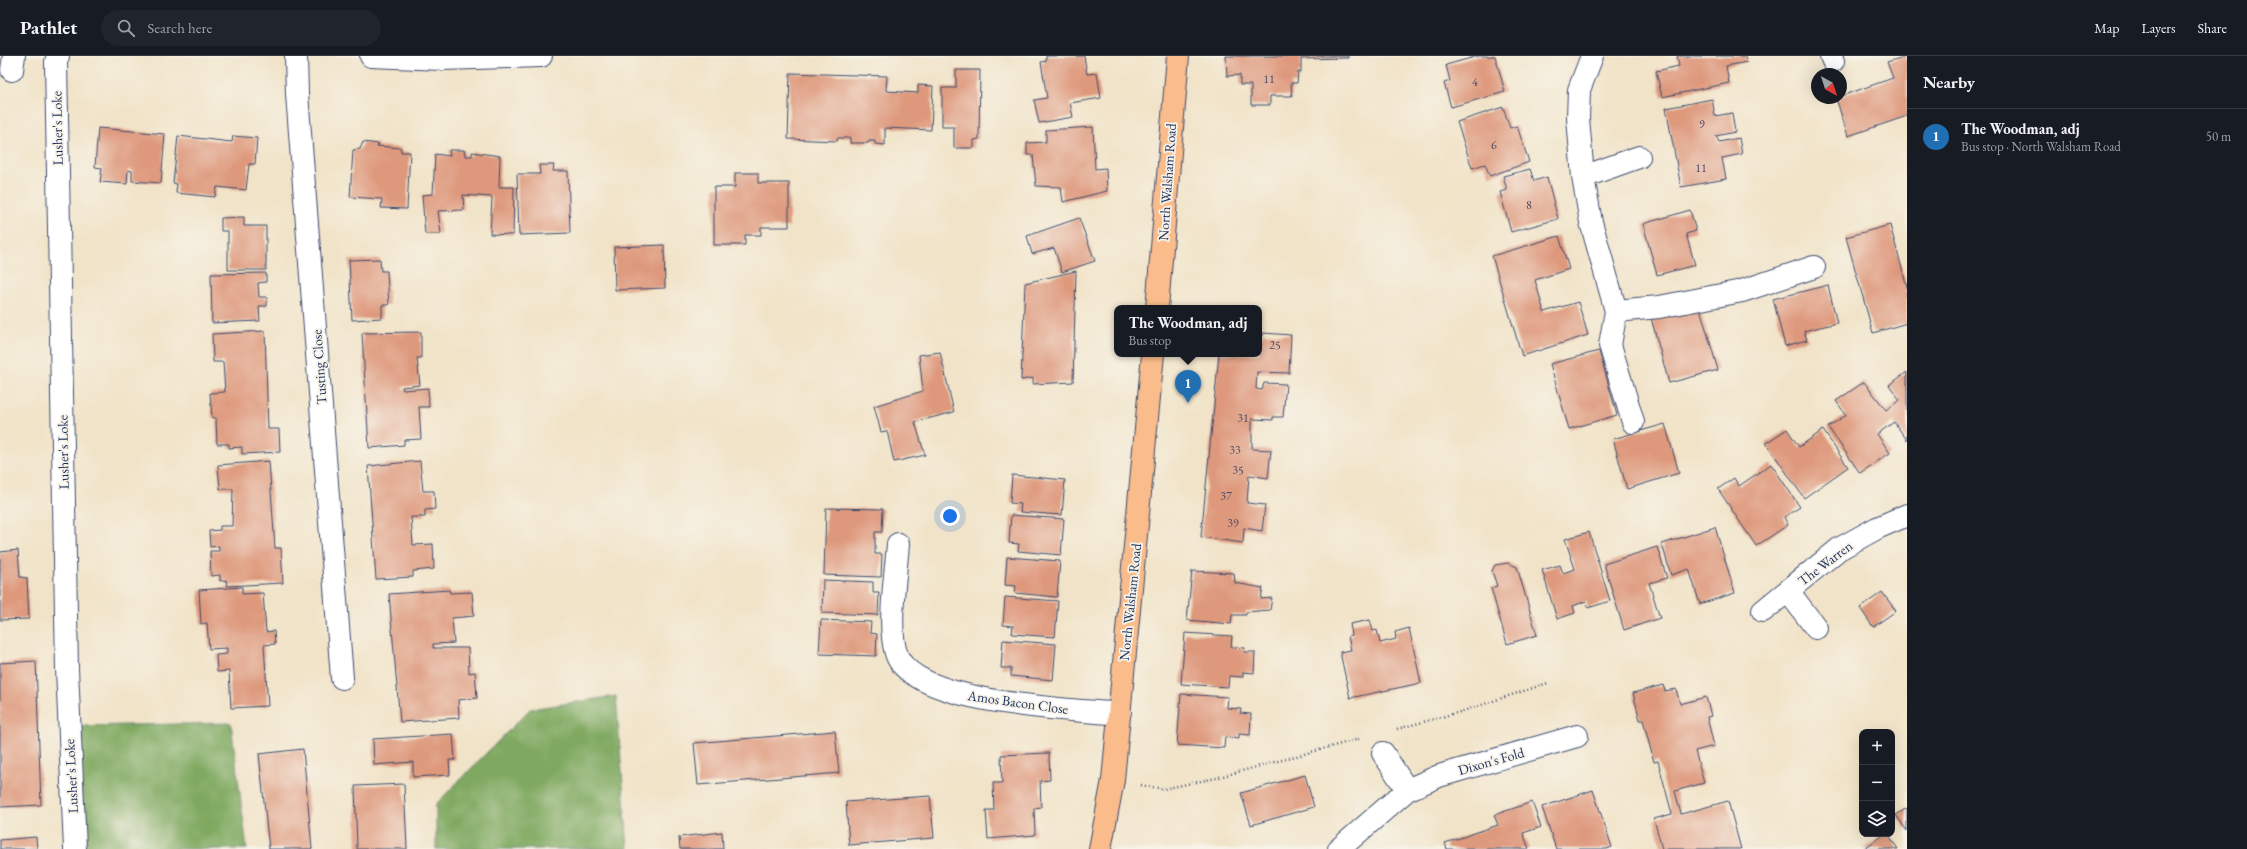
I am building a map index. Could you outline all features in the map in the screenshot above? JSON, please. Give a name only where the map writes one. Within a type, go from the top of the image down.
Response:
[{"type":"main road","name":"North Walsham Road","points":[[1157,305],[1178,56]]},
{"type":"main road","name":"North Walsham Road","points":[[1100,849],[1113,780],[1153,357]]},
{"type":"street","name":"Lusher's Loke","points":[[58,56],[56,62],[66,669],[75,849]]},
{"type":"street","name":"Tusting Close","points":[[296,56],[297,94],[342,678]]},
{"type":"street","points":[[372,56],[442,58],[541,56]]},
{"type":"street","points":[[1592,56],[1579,90],[1578,118],[1583,177],[1591,222],[1616,311],[1610,345],[1633,422]]},
{"type":"street","points":[[1583,177],[1639,157]]},
{"type":"street","points":[[1616,311],[1659,307],[1742,291],[1814,267]]},
{"type":"street","name":"The Warren","points":[[1763,611],[1839,549],[1877,528],[1907,515]]},
{"type":"street","name":"Amos Bacon Close","points":[[898,544],[892,630],[898,658],[912,674],[965,696],[1036,707],[1110,713],[1120,712]]},
{"type":"street","name":"The Warren","points":[[1788,591],[1816,628]]},
{"type":"street","name":"Dixon's Fold","points":[[1339,849],[1407,790],[1439,776],[1577,736]]},
{"type":"street","points":[[1382,753],[1407,790]]},
{"type":"path","points":[[1391,731],[1460,712],[1548,683]]},
{"type":"path","points":[[1113,780],[1163,789],[1216,778],[1360,739]]},
{"type":"green space","points":[[616,696],[628,849],[436,849],[436,804],[530,709]]},
{"type":"green space","points":[[231,723],[247,849],[83,849],[77,726]]},
{"type":"building","points":[[1046,56],[1084,56],[1087,74],[1097,73],[1101,98],[1070,103],[1073,117],[1039,123],[1034,100],[1047,98],[1041,62],[1046,61]]},
{"type":"building","points":[[1226,56],[1348,56],[1348,58],[1301,59],[1301,72],[1298,72],[1297,83],[1291,83],[1292,96],[1270,96],[1270,105],[1251,105],[1251,85],[1240,85],[1240,75],[1227,76]]},
{"type":"building","points":[[1478,56],[1495,56],[1505,92],[1451,107],[1444,83],[1450,81],[1446,65]]},
{"type":"building","points":[[1677,56],[1746,56],[1747,62],[1726,66],[1729,83],[1662,97],[1656,71],[1679,66]]},
{"type":"building","points":[[1907,56],[1907,116],[1848,136],[1838,104],[1847,104],[1847,94],[1893,78],[1887,62]]},
{"type":"building","points":[[956,70],[980,70],[979,139],[974,140],[974,148],[954,148],[954,127],[942,127],[942,88],[956,88]]},
{"type":"building","points":[[790,73],[887,76],[886,91],[918,93],[918,85],[933,86],[931,130],[885,128],[885,145],[875,144],[875,141],[869,141],[868,143],[850,143],[850,138],[838,138],[837,141],[788,139]]},
{"type":"building","points":[[1712,99],[1715,116],[1732,113],[1735,132],[1716,136],[1719,142],[1739,138],[1742,154],[1722,158],[1726,179],[1681,187],[1666,108]]},
{"type":"building","points":[[1503,107],[1510,128],[1517,126],[1529,162],[1490,176],[1485,164],[1472,168],[1457,122]]},
{"type":"building","points":[[1093,127],[1095,169],[1106,168],[1107,191],[1063,202],[1061,187],[1036,186],[1033,155],[1027,155],[1027,143],[1046,142],[1046,130]]},
{"type":"building","points":[[98,128],[165,134],[161,183],[132,181],[132,171],[128,170],[127,184],[100,182],[102,168],[95,167]]},
{"type":"building","points":[[178,136],[232,142],[233,136],[257,138],[255,164],[249,164],[246,190],[217,187],[215,197],[176,193],[177,184],[173,183]]},
{"type":"building","points":[[363,142],[379,144],[377,146],[401,148],[401,152],[410,152],[407,209],[381,208],[382,199],[350,197],[353,150],[360,149]]},
{"type":"building","points":[[449,150],[464,150],[465,156],[472,156],[472,152],[500,156],[499,187],[514,187],[513,235],[490,234],[492,197],[463,195],[464,210],[438,211],[441,234],[425,234],[422,195],[433,194],[435,154],[450,156]]},
{"type":"building","points":[[539,165],[554,165],[553,171],[568,171],[570,233],[519,235],[517,174],[540,174]]},
{"type":"building","points":[[1530,169],[1534,181],[1547,177],[1558,219],[1511,232],[1500,192],[1507,190],[1503,176]]},
{"type":"building","points":[[735,173],[758,173],[758,183],[789,183],[789,227],[761,227],[761,235],[745,235],[745,245],[714,245],[714,187],[735,187]]},
{"type":"building","points":[[1690,210],[1696,231],[1686,234],[1695,265],[1657,275],[1643,224]]},
{"type":"building","points":[[244,217],[244,226],[266,226],[266,270],[228,270],[228,231],[221,231],[221,218]]},
{"type":"building","points":[[1079,218],[1095,261],[1062,272],[1054,248],[1032,254],[1027,236]]},
{"type":"building","points":[[1890,225],[1907,287],[1907,323],[1873,333],[1846,237]]},
{"type":"building","points":[[1559,236],[1569,269],[1535,280],[1544,312],[1578,302],[1588,335],[1522,356],[1492,256]]},
{"type":"building","points":[[664,245],[665,288],[615,290],[614,247]]},
{"type":"building","points":[[380,259],[381,271],[387,271],[389,305],[382,305],[382,318],[352,320],[349,260]]},
{"type":"building","points":[[1076,271],[1073,382],[1033,384],[1033,378],[1021,380],[1025,283]]},
{"type":"building","points":[[266,273],[266,282],[258,283],[259,297],[267,297],[267,306],[259,306],[260,321],[212,323],[211,274]]},
{"type":"building","points":[[1828,285],[1837,323],[1804,331],[1807,340],[1785,346],[1773,299]]},
{"type":"building","points":[[1699,305],[1718,370],[1669,383],[1651,318]]},
{"type":"building","points":[[265,331],[268,429],[279,429],[280,452],[242,454],[242,447],[229,448],[229,444],[217,444],[216,418],[212,418],[210,393],[225,392],[223,362],[213,362],[212,334]]},
{"type":"building","points":[[421,332],[421,358],[417,358],[420,385],[402,387],[403,390],[428,388],[429,407],[419,407],[421,439],[404,440],[404,445],[369,448],[362,333]]},
{"type":"building","points":[[1263,333],[1291,335],[1289,373],[1257,372],[1256,389],[1262,390],[1264,383],[1286,384],[1283,417],[1273,417],[1273,420],[1252,419],[1252,449],[1271,450],[1268,478],[1249,475],[1247,503],[1265,505],[1262,531],[1244,528],[1243,543],[1201,537],[1219,357],[1262,357]]},
{"type":"building","points":[[1599,351],[1617,415],[1569,429],[1550,364]]},
{"type":"building","points":[[940,352],[954,412],[915,422],[925,455],[894,462],[887,431],[881,432],[874,406],[923,391],[919,355]]},
{"type":"building","points":[[1907,372],[1907,440],[1894,422],[1877,434],[1890,453],[1860,473],[1828,427],[1846,415],[1836,401],[1864,382],[1886,410],[1900,400],[1889,385]]},
{"type":"building","points":[[1665,424],[1679,473],[1627,489],[1613,439]]},
{"type":"building","points":[[1787,429],[1799,447],[1823,430],[1848,467],[1804,498],[1766,443]]},
{"type":"building","points":[[269,461],[275,548],[281,548],[283,583],[227,586],[226,580],[220,581],[220,575],[211,576],[210,551],[219,551],[219,546],[210,547],[209,531],[220,530],[220,526],[232,526],[233,489],[220,489],[218,465]]},
{"type":"building","points":[[420,461],[423,491],[434,491],[435,509],[425,510],[425,517],[411,517],[413,545],[433,544],[434,569],[413,571],[413,577],[376,579],[368,466]]},
{"type":"building","points":[[1771,464],[1800,507],[1784,517],[1788,525],[1756,546],[1718,489],[1734,478],[1739,486]]},
{"type":"building","points":[[1012,475],[1065,480],[1062,515],[1020,512],[1021,504],[1010,503]]},
{"type":"building","points":[[826,508],[883,509],[882,532],[875,532],[875,554],[882,554],[881,577],[824,575]]},
{"type":"building","points":[[1011,515],[1064,519],[1061,555],[1018,551],[1019,544],[1009,543]]},
{"type":"building","points":[[1715,527],[1735,593],[1700,604],[1689,569],[1671,575],[1662,544]]},
{"type":"building","points":[[1589,532],[1610,601],[1588,608],[1586,601],[1573,606],[1575,613],[1557,619],[1542,570],[1560,565],[1563,573],[1575,569],[1565,539]]},
{"type":"building","points":[[1657,547],[1667,578],[1649,583],[1660,618],[1624,630],[1604,564]]},
{"type":"building","points":[[18,550],[20,577],[27,578],[29,619],[0,620],[0,552]]},
{"type":"building","points":[[1007,557],[1060,561],[1057,597],[1015,593],[1016,586],[1005,585]]},
{"type":"building","points":[[1508,563],[1517,567],[1537,635],[1507,644],[1491,588],[1497,586],[1492,571],[1495,565]]},
{"type":"building","points":[[1192,571],[1234,573],[1235,583],[1263,588],[1261,599],[1272,598],[1270,610],[1246,612],[1246,615],[1232,615],[1231,624],[1187,620]]},
{"type":"building","points":[[823,580],[873,582],[873,593],[879,593],[878,615],[822,613]]},
{"type":"building","points":[[242,587],[242,594],[263,593],[266,632],[274,631],[275,644],[264,645],[268,706],[231,708],[229,671],[217,672],[216,655],[227,654],[227,648],[209,649],[207,623],[201,624],[199,590]]},
{"type":"building","points":[[449,590],[450,593],[472,592],[474,616],[452,618],[454,643],[433,644],[433,648],[468,648],[469,673],[475,672],[477,698],[458,700],[459,718],[400,722],[389,594]]},
{"type":"building","points":[[1882,592],[1896,611],[1873,627],[1860,608]]},
{"type":"building","points":[[1005,597],[1058,601],[1055,637],[1012,634],[1013,626],[1003,625]]},
{"type":"building","points":[[821,620],[871,622],[870,633],[877,634],[876,656],[819,654]]},
{"type":"building","points":[[1370,620],[1373,631],[1377,630],[1380,643],[1396,639],[1395,632],[1409,628],[1421,683],[1350,698],[1340,652],[1351,650],[1348,636],[1352,635],[1350,624]]},
{"type":"building","points":[[1185,633],[1232,636],[1231,647],[1245,648],[1244,652],[1255,652],[1254,673],[1243,672],[1243,677],[1229,676],[1228,687],[1181,684]]},
{"type":"building","points":[[1003,640],[1056,644],[1053,680],[1011,676],[1011,668],[1001,668]]},
{"type":"building","points":[[36,661],[41,805],[0,807],[0,663]]},
{"type":"building","points":[[1663,685],[1665,691],[1676,689],[1680,704],[1706,697],[1711,716],[1707,717],[1714,746],[1695,751],[1704,783],[1675,791],[1681,814],[1728,801],[1741,849],[1662,849],[1654,819],[1672,814],[1658,761],[1654,762],[1643,720],[1640,720],[1633,693]]},
{"type":"building","points":[[1181,694],[1228,697],[1227,708],[1241,709],[1240,713],[1251,714],[1250,735],[1239,734],[1239,738],[1225,737],[1224,748],[1177,745]]},
{"type":"building","points":[[835,731],[839,773],[698,785],[694,743]]},
{"type":"building","points":[[453,734],[455,760],[449,760],[450,775],[413,777],[413,762],[374,765],[373,739]]},
{"type":"building","points":[[303,749],[312,849],[269,849],[259,754]]},
{"type":"building","points":[[1049,753],[1050,780],[1040,781],[1041,807],[1034,808],[1035,835],[988,839],[986,810],[994,810],[993,783],[1002,783],[1001,755]]},
{"type":"building","points":[[1305,775],[1314,807],[1251,825],[1241,793]]},
{"type":"building","points":[[404,784],[407,849],[357,849],[355,786]]},
{"type":"building","points":[[1593,790],[1612,847],[1607,849],[1556,849],[1542,807]]},
{"type":"building","points":[[930,796],[934,838],[849,845],[846,802]]},
{"type":"building","points":[[1532,802],[1541,827],[1523,833],[1529,849],[1447,849],[1445,843],[1498,825],[1494,815]]},
{"type":"building","points":[[1907,808],[1907,831],[1896,815]]},
{"type":"building","points":[[722,832],[723,849],[680,849],[679,837]]},
{"type":"building","points":[[36,837],[37,849],[0,849],[0,840]]},
{"type":"building","points":[[1881,837],[1890,837],[1898,849],[1863,849]]},
{"type":"place","name":"The Woodman, adj","points":[[1188,403]]}]
